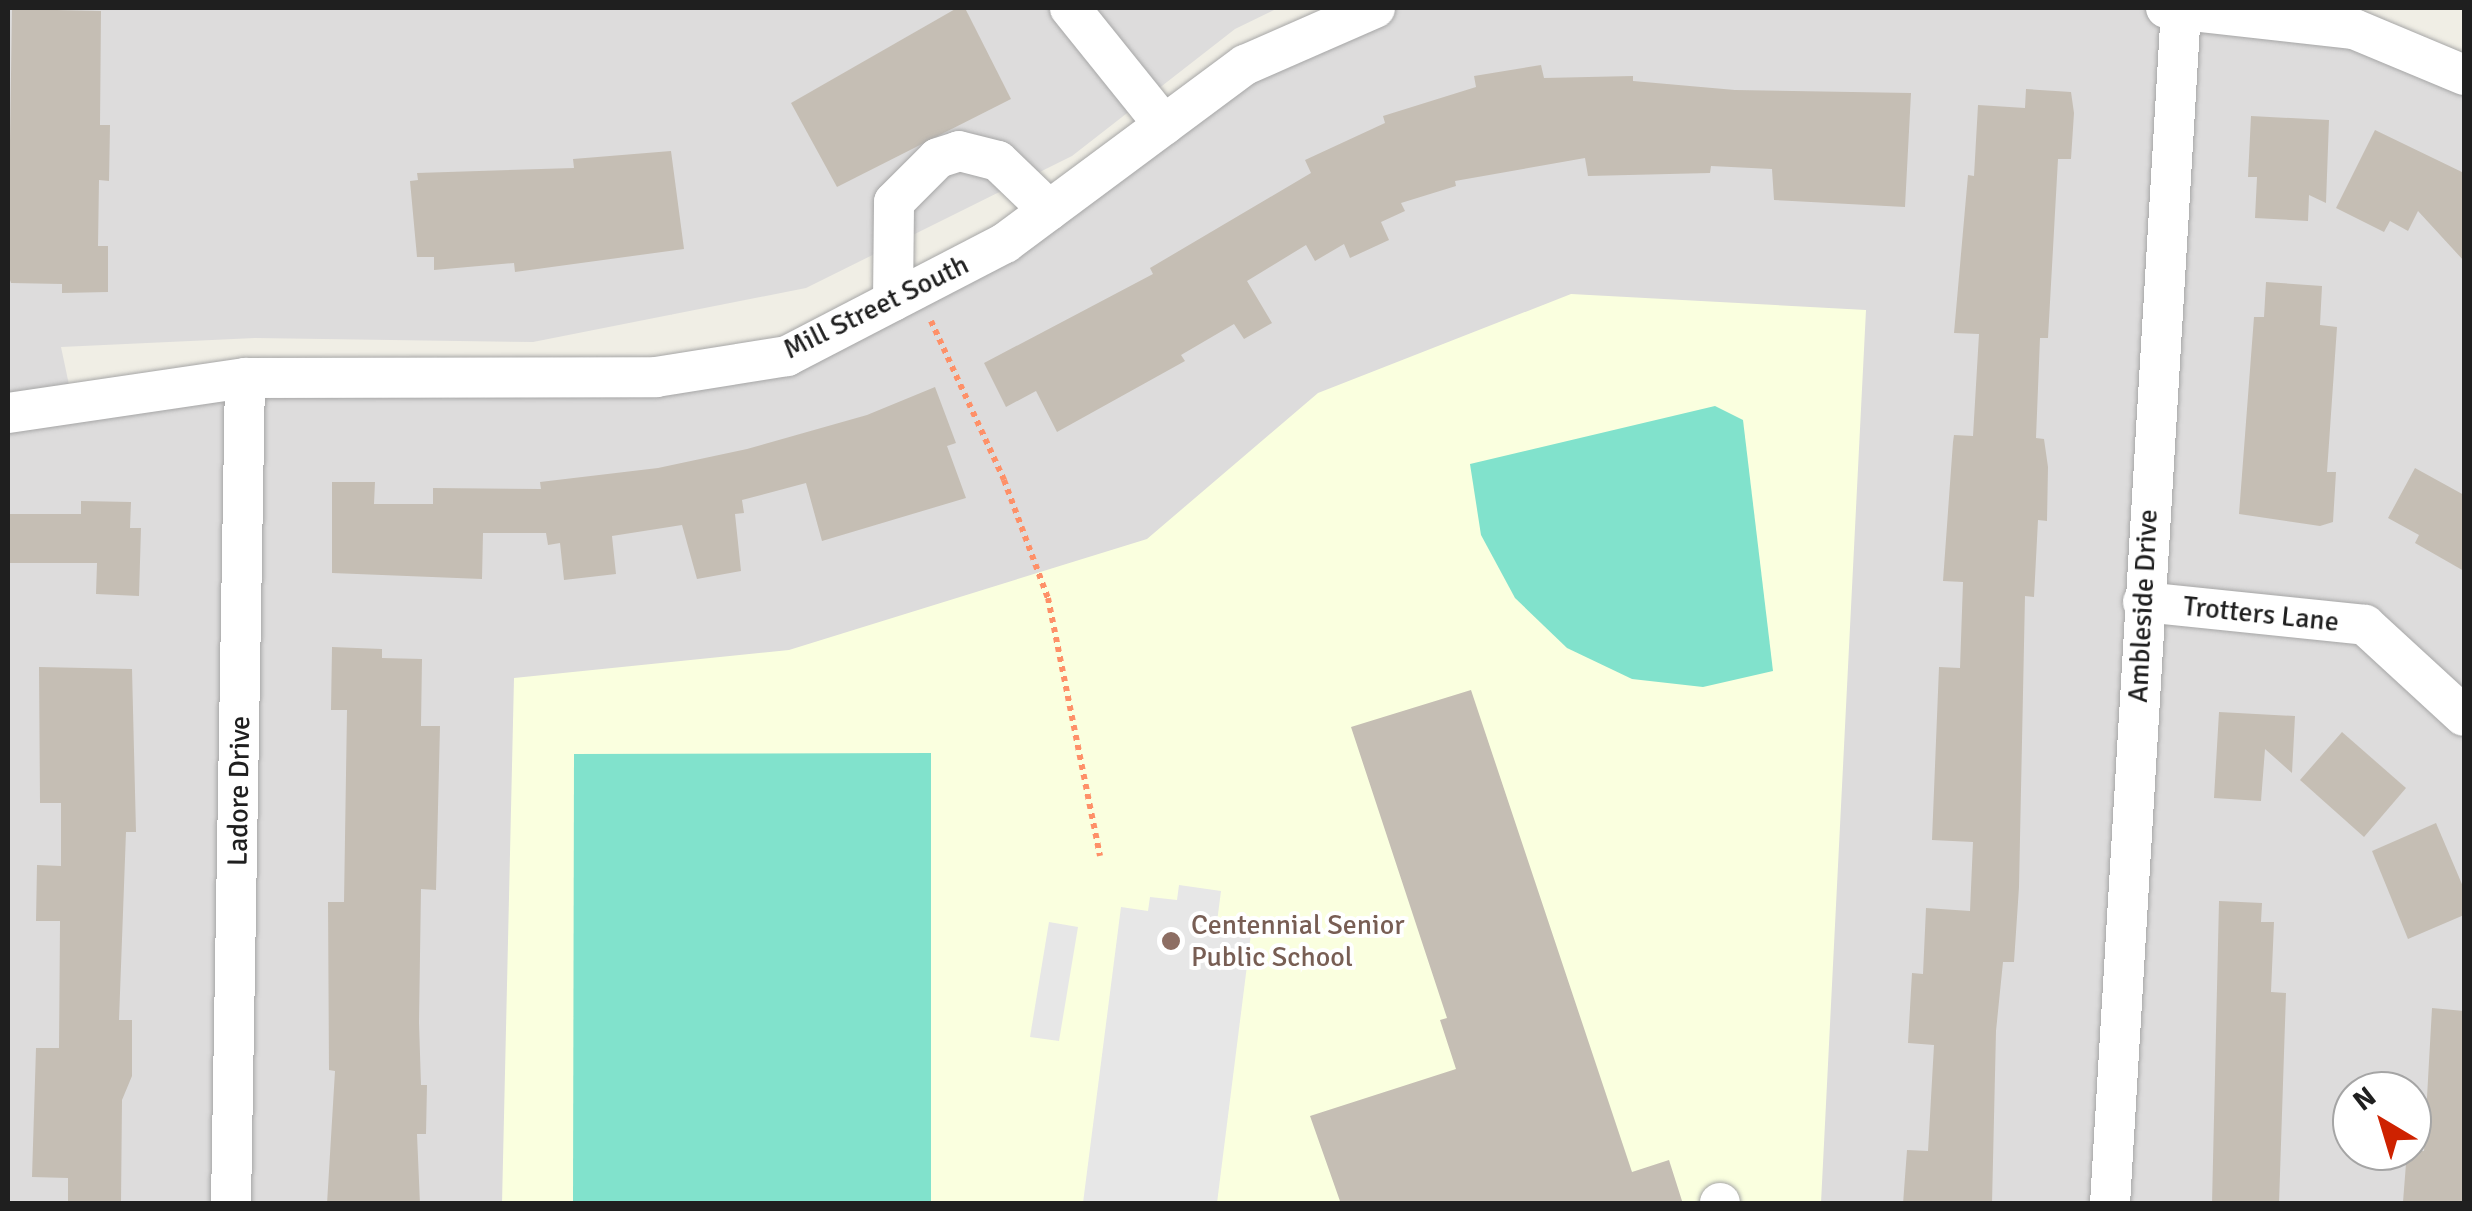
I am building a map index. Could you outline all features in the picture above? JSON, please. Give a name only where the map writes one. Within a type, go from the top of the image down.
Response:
[{"type":"street","points":[[1070,8],[1164,126]]},
{"type":"street","name":"Mill Street South","points":[[8,413],[245,378],[656,378],[787,356],[1005,243],[1245,65],[1375,8]]},
{"type":"street","points":[[2166,8],[2354,29],[2464,75]]},
{"type":"street","name":"Ambleside Drive","points":[[2110,1204],[2181,9]]},
{"type":"street","points":[[905,295],[894,202],[938,158],[959,151],[998,161],[1049,210]]},
{"type":"street","name":"Ladore Drive","points":[[231,1204],[245,378]]},
{"type":"street","name":"Trotters Lane","points":[[2143,602],[2365,626],[2464,716]]},
{"type":"path","points":[[905,295],[1004,480],[1048,598],[1100,856]]},
{"type":"shaded area","points":[[8,8],[1278,8],[1235,29],[1072,156],[806,288],[533,342],[255,338],[61,347],[72,399],[656,377],[914,294],[1245,65],[1375,8],[2166,8],[2354,29],[2464,75],[2464,1203],[8,1203]]},
{"type":"shaded area","name":"Centennial Senior Public School","points":[[1571,294],[1866,310],[1821,1203],[502,1204],[514,678],[789,650],[1147,539],[1318,393]]},
{"type":"shaded area","points":[[1179,885],[1221,891],[1217,922],[1252,926],[1217,1203],[1083,1203],[1121,907],[1148,911],[1150,897],[1177,900]]},
{"type":"shaded area","points":[[1049,922],[1078,927],[1059,1041],[1030,1037]]},
{"type":"green space","points":[[1715,406],[1743,420],[1773,671],[1703,687],[1632,679],[1567,648],[1515,598],[1481,535],[1470,464]]},
{"type":"green space","points":[[931,753],[931,1203],[573,1203],[574,754]]},
{"type":"building","points":[[957,8],[965,8],[1011,99],[837,187],[791,103]]},
{"type":"building","points":[[12,9],[101,11],[100,125],[110,125],[109,181],[99,180],[98,246],[108,246],[108,292],[62,293],[62,284],[11,283],[8,274]]},
{"type":"building","points":[[1541,65],[1544,78],[1633,76],[1633,81],[1735,90],[1911,93],[1905,207],[1774,200],[1772,169],[1711,166],[1710,173],[1588,176],[1585,158],[1455,181],[1456,186],[1401,203],[1405,211],[1381,222],[1389,240],[1350,258],[1344,244],[1315,261],[1306,245],[1247,281],[1272,323],[1244,339],[1234,324],[1181,355],[1185,361],[1057,432],[1036,391],[1006,407],[984,363],[1153,274],[1150,268],[1311,173],[1305,160],[1385,123],[1383,116],[1476,87],[1474,76]]},
{"type":"building","points":[[2026,89],[2071,92],[2074,113],[2071,159],[2058,159],[2048,338],[2040,338],[2036,438],[2044,439],[2048,467],[2047,521],[2038,520],[2034,597],[2025,596],[2019,887],[2014,962],[2003,962],[1996,1031],[1992,1204],[1903,1204],[1907,1150],[1928,1151],[1934,1045],[1908,1043],[1912,973],[1923,974],[1926,908],[1970,911],[1973,842],[1932,840],[1939,667],[1960,668],[1963,582],[1943,581],[1953,442],[1954,435],[1973,436],[1979,334],[1954,333],[1968,175],[1974,176],[1978,105],[2025,108]]},
{"type":"building","points":[[2251,116],[2329,120],[2326,203],[2309,195],[2308,221],[2255,218],[2257,177],[2248,177]]},
{"type":"building","points":[[2375,130],[2464,173],[2464,261],[2418,211],[2408,231],[2390,221],[2384,232],[2336,208]]},
{"type":"building","points":[[671,151],[684,249],[515,272],[514,263],[434,270],[434,257],[417,257],[410,181],[418,180],[417,173],[574,168],[573,159]]},
{"type":"building","points":[[2266,282],[2322,286],[2320,325],[2337,327],[2327,472],[2336,472],[2333,522],[2320,526],[2239,514],[2254,317],[2264,317]]},
{"type":"building","points":[[935,387],[956,443],[947,446],[966,498],[822,541],[806,483],[742,500],[744,513],[735,514],[741,571],[697,579],[682,525],[612,536],[616,574],[564,580],[560,543],[548,545],[546,533],[483,533],[482,579],[332,573],[332,482],[375,482],[374,504],[433,504],[433,488],[541,489],[540,482],[658,468],[747,449],[867,415]]},
{"type":"building","points":[[2415,468],[2464,495],[2464,571],[2415,543],[2419,535],[2388,518]]},
{"type":"building","points":[[81,501],[131,502],[130,528],[141,528],[139,596],[96,594],[97,563],[8,563],[8,514],[81,514]]},
{"type":"building","points":[[332,647],[382,649],[382,658],[422,659],[421,726],[440,726],[436,890],[421,889],[419,1023],[421,1085],[427,1085],[426,1134],[417,1134],[420,1204],[327,1204],[335,1071],[329,1070],[328,902],[344,902],[347,710],[331,710]]},
{"type":"building","points":[[39,667],[132,669],[136,832],[126,832],[119,1020],[132,1020],[132,1076],[122,1100],[121,1204],[68,1204],[68,1178],[32,1177],[36,1048],[59,1048],[60,921],[36,921],[37,865],[61,866],[61,803],[40,803]]},
{"type":"building","points":[[1471,690],[1632,1172],[1669,1160],[1683,1204],[1341,1204],[1310,1116],[1456,1069],[1440,1020],[1447,1018],[1351,727]]},
{"type":"building","points":[[2219,712],[2295,716],[2292,773],[2265,749],[2261,801],[2214,798]]},
{"type":"building","points":[[2342,732],[2406,788],[2364,837],[2300,780]]},
{"type":"building","points":[[2436,823],[2464,889],[2464,915],[2408,939],[2372,851]]},
{"type":"building","points":[[2219,901],[2262,903],[2261,922],[2274,922],[2271,992],[2286,993],[2279,1204],[2212,1204]]},
{"type":"building","points":[[2432,1008],[2464,1011],[2464,1204],[2403,1202],[2405,1171],[2432,1171],[2432,1071],[2428,1071]]},
{"type":"place","name":"Centennial Senior Public School","points":[[1171,941]]}]
